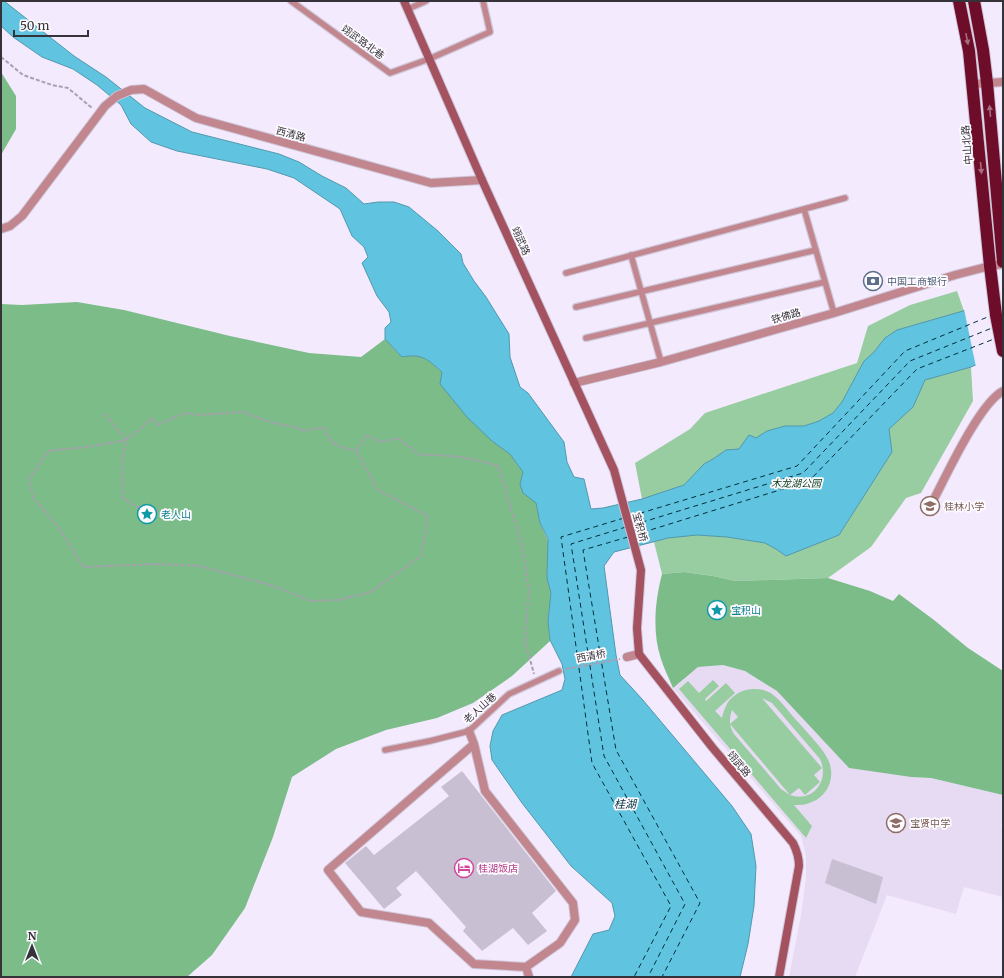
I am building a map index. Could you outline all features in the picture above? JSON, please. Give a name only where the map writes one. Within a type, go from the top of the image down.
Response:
[{"type":"highway","name":"中山北路","points":[[959,1],[969,51],[992,288],[1003,351]]},
{"type":"highway","points":[[974,1],[988,82],[1003,263]]},
{"type":"main road","name":"翊武路","points":[[404,1],[482,180],[614,470],[619,489]]},
{"type":"main road","name":"宝积桥","points":[[619,489],[641,570],[638,628],[639,654]]},
{"type":"main road","name":"翊武路","points":[[639,654],[712,747],[797,849],[799,866],[779,977]]},
{"type":"street","points":[[973,84],[1003,82]]},
{"type":"street","name":"西清路","points":[[1,229],[10,226],[22,216],[105,106],[117,96],[131,90],[144,89],[196,118],[431,183],[482,180]]},
{"type":"street","name":"铁佛路","points":[[574,383],[661,362],[1003,263]]},
{"type":"street","points":[[935,497],[975,423],[997,394],[1003,391]]},
{"type":"street","points":[[627,657],[639,654]]},
{"type":"street","points":[[469,731],[474,744],[485,791],[573,903],[575,920],[560,943],[526,967],[474,964],[429,923],[361,912],[328,870],[474,744]]},
{"type":"street","points":[[526,967],[529,977]]},
{"type":"lane","name":"翊武路北巷","points":[[291,1],[390,74],[429,59]]},
{"type":"lane","points":[[408,9],[426,1]]},
{"type":"lane","points":[[429,59],[490,32],[482,1]]},
{"type":"lane","points":[[566,273],[845,198]]},
{"type":"lane","points":[[804,209],[834,313]]},
{"type":"lane","points":[[576,307],[816,250]]},
{"type":"lane","points":[[631,255],[661,362]]},
{"type":"lane","points":[[586,338],[825,282]]},
{"type":"lane","name":"老人山巷","points":[[385,750],[469,731],[509,694],[558,671]]},
{"type":"path","points":[[1,57],[7,60],[23,75],[52,85],[68,88],[99,114]]},
{"type":"path","points":[[243,412],[273,423],[295,427],[304,431],[324,427],[326,434],[337,446],[356,451],[378,490],[428,516],[421,556],[371,592],[338,600],[311,601],[274,586],[200,566],[159,564],[83,567],[61,531],[33,497],[29,479],[48,451],[88,447],[126,440],[152,418],[157,425],[185,413],[199,415],[243,412]]},
{"type":"path","points":[[105,414],[126,440],[122,461],[123,498],[137,507],[156,510],[167,518]]},
{"type":"path","points":[[356,451],[367,435],[381,442],[398,438],[420,455],[438,454],[474,458],[498,466],[522,545],[529,590],[525,641],[536,681]]},
{"type":"path","name":"西清桥","points":[[558,671],[627,657]]},
{"type":"shaded area","name":"宝贤中学","points":[[723,665],[745,671],[777,691],[849,768],[911,777],[931,778],[1003,795],[1003,819],[1001,827],[1003,828],[1003,897],[964,887],[956,914],[887,895],[855,977],[789,977],[801,915],[806,878],[806,856],[801,836],[673,688],[698,667]]},
{"type":"green space","points":[[1,72],[16,96],[16,129],[1,155]]},
{"type":"green space","name":"木龙湖公园","points":[[957,291],[964,311],[1003,295],[1003,353],[971,367],[973,401],[921,493],[906,498],[871,547],[828,578],[735,581],[684,572],[662,574],[654,542],[614,552],[603,508],[642,499],[635,463],[690,429],[705,413],[857,363],[868,326],[910,305]]},
{"type":"green space","points":[[77,302],[124,310],[230,336],[309,353],[361,357],[385,339],[402,357],[410,355],[425,357],[442,372],[492,441],[510,454],[523,472],[520,484],[536,503],[540,523],[548,541],[547,578],[551,593],[548,621],[550,641],[512,676],[473,703],[437,718],[386,730],[336,749],[292,777],[273,837],[245,908],[212,955],[187,977],[1,977],[1,304],[22,305]]},
{"type":"green space","points":[[684,572],[735,581],[828,578],[870,591],[893,601],[899,594],[968,648],[1003,671],[1003,795],[931,778],[911,777],[849,768],[777,691],[745,671],[723,665],[698,667],[673,688],[658,649],[656,638],[656,606],[662,574]]},
{"type":"green space","points":[[713,680],[719,686],[705,699],[706,701],[726,683],[735,693],[715,711],[722,718],[724,710],[732,697],[748,689],[761,689],[766,691],[779,700],[820,747],[826,756],[831,769],[830,783],[818,799],[805,804],[794,805],[812,826],[806,838],[679,689],[688,681],[699,693]],"holes":[[[762,698],[772,703],[820,759],[823,767],[823,775],[821,782],[817,788],[806,796],[798,797],[790,795],[799,788],[805,795],[820,782],[814,775],[822,768]],[[732,710],[738,717],[730,724],[730,716]],[[730,724],[790,795],[781,789],[734,734]]]},
{"type":"water","name":"桂湖","points":[[1,1],[4,1],[74,56],[106,77],[145,108],[192,132],[279,154],[299,162],[346,188],[364,204],[394,202],[409,207],[438,231],[461,254],[463,263],[509,334],[510,357],[520,387],[528,393],[564,442],[567,462],[574,477],[584,479],[591,509],[603,508],[642,499],[684,485],[704,464],[726,450],[739,449],[749,435],[756,438],[767,431],[785,426],[804,426],[819,421],[833,413],[842,402],[864,361],[874,352],[885,338],[897,330],[963,311],[1003,295],[1003,353],[971,367],[925,380],[913,407],[889,429],[892,452],[839,535],[786,556],[765,543],[727,537],[697,535],[668,538],[614,552],[604,566],[620,675],[732,806],[751,834],[756,866],[754,906],[748,944],[740,977],[571,977],[593,934],[609,930],[615,916],[612,903],[571,866],[522,803],[492,760],[490,746],[493,731],[502,715],[562,690],[565,679],[562,664],[550,640],[548,621],[551,593],[547,578],[548,539],[540,523],[536,503],[523,493],[520,484],[523,472],[510,454],[492,441],[467,417],[440,384],[442,372],[425,358],[415,356],[402,357],[385,339],[385,328],[391,322],[389,312],[377,296],[362,263],[368,257],[364,247],[352,236],[340,209],[294,178],[267,169],[177,151],[151,142],[131,124],[121,105],[97,85],[73,69],[42,57],[13,37],[1,26]]},
{"type":"pier","points":[[1003,293],[1003,356],[976,367],[964,309]]},
{"type":"building","points":[[462,771],[556,891],[532,913],[547,931],[528,945],[513,928],[482,951],[463,931],[466,927],[416,871],[396,888],[402,895],[384,909],[345,863],[366,846],[374,855],[449,796],[441,787]]},
{"type":"building","points":[[832,859],[883,877],[876,904],[825,883]]},
{"type":"ferry route","points":[[631,516],[797,466],[905,351],[990,316]]},
{"type":"ferry route","points":[[633,525],[803,473],[910,361],[992,328]]},
{"type":"ferry route","points":[[634,535],[809,481],[917,369],[994,339]]},
{"type":"ferry route","points":[[624,518],[561,537],[592,763],[671,906],[634,977]]},
{"type":"ferry route","points":[[626,527],[571,544],[604,756],[685,904],[648,977]]},
{"type":"ferry route","points":[[628,537],[583,550],[616,750],[700,903],[662,977]]},
{"type":"place","name":"中国工商银行","points":[[873,281]]},
{"type":"place","name":"桂林小学","points":[[930,506]]},
{"type":"place","name":"老人山","points":[[147,514]]},
{"type":"place","name":"宝积山","points":[[717,610]]},
{"type":"place","name":"宝贤中学","points":[[896,823]]},
{"type":"place","name":"桂湖饭店","points":[[464,868]]}]
